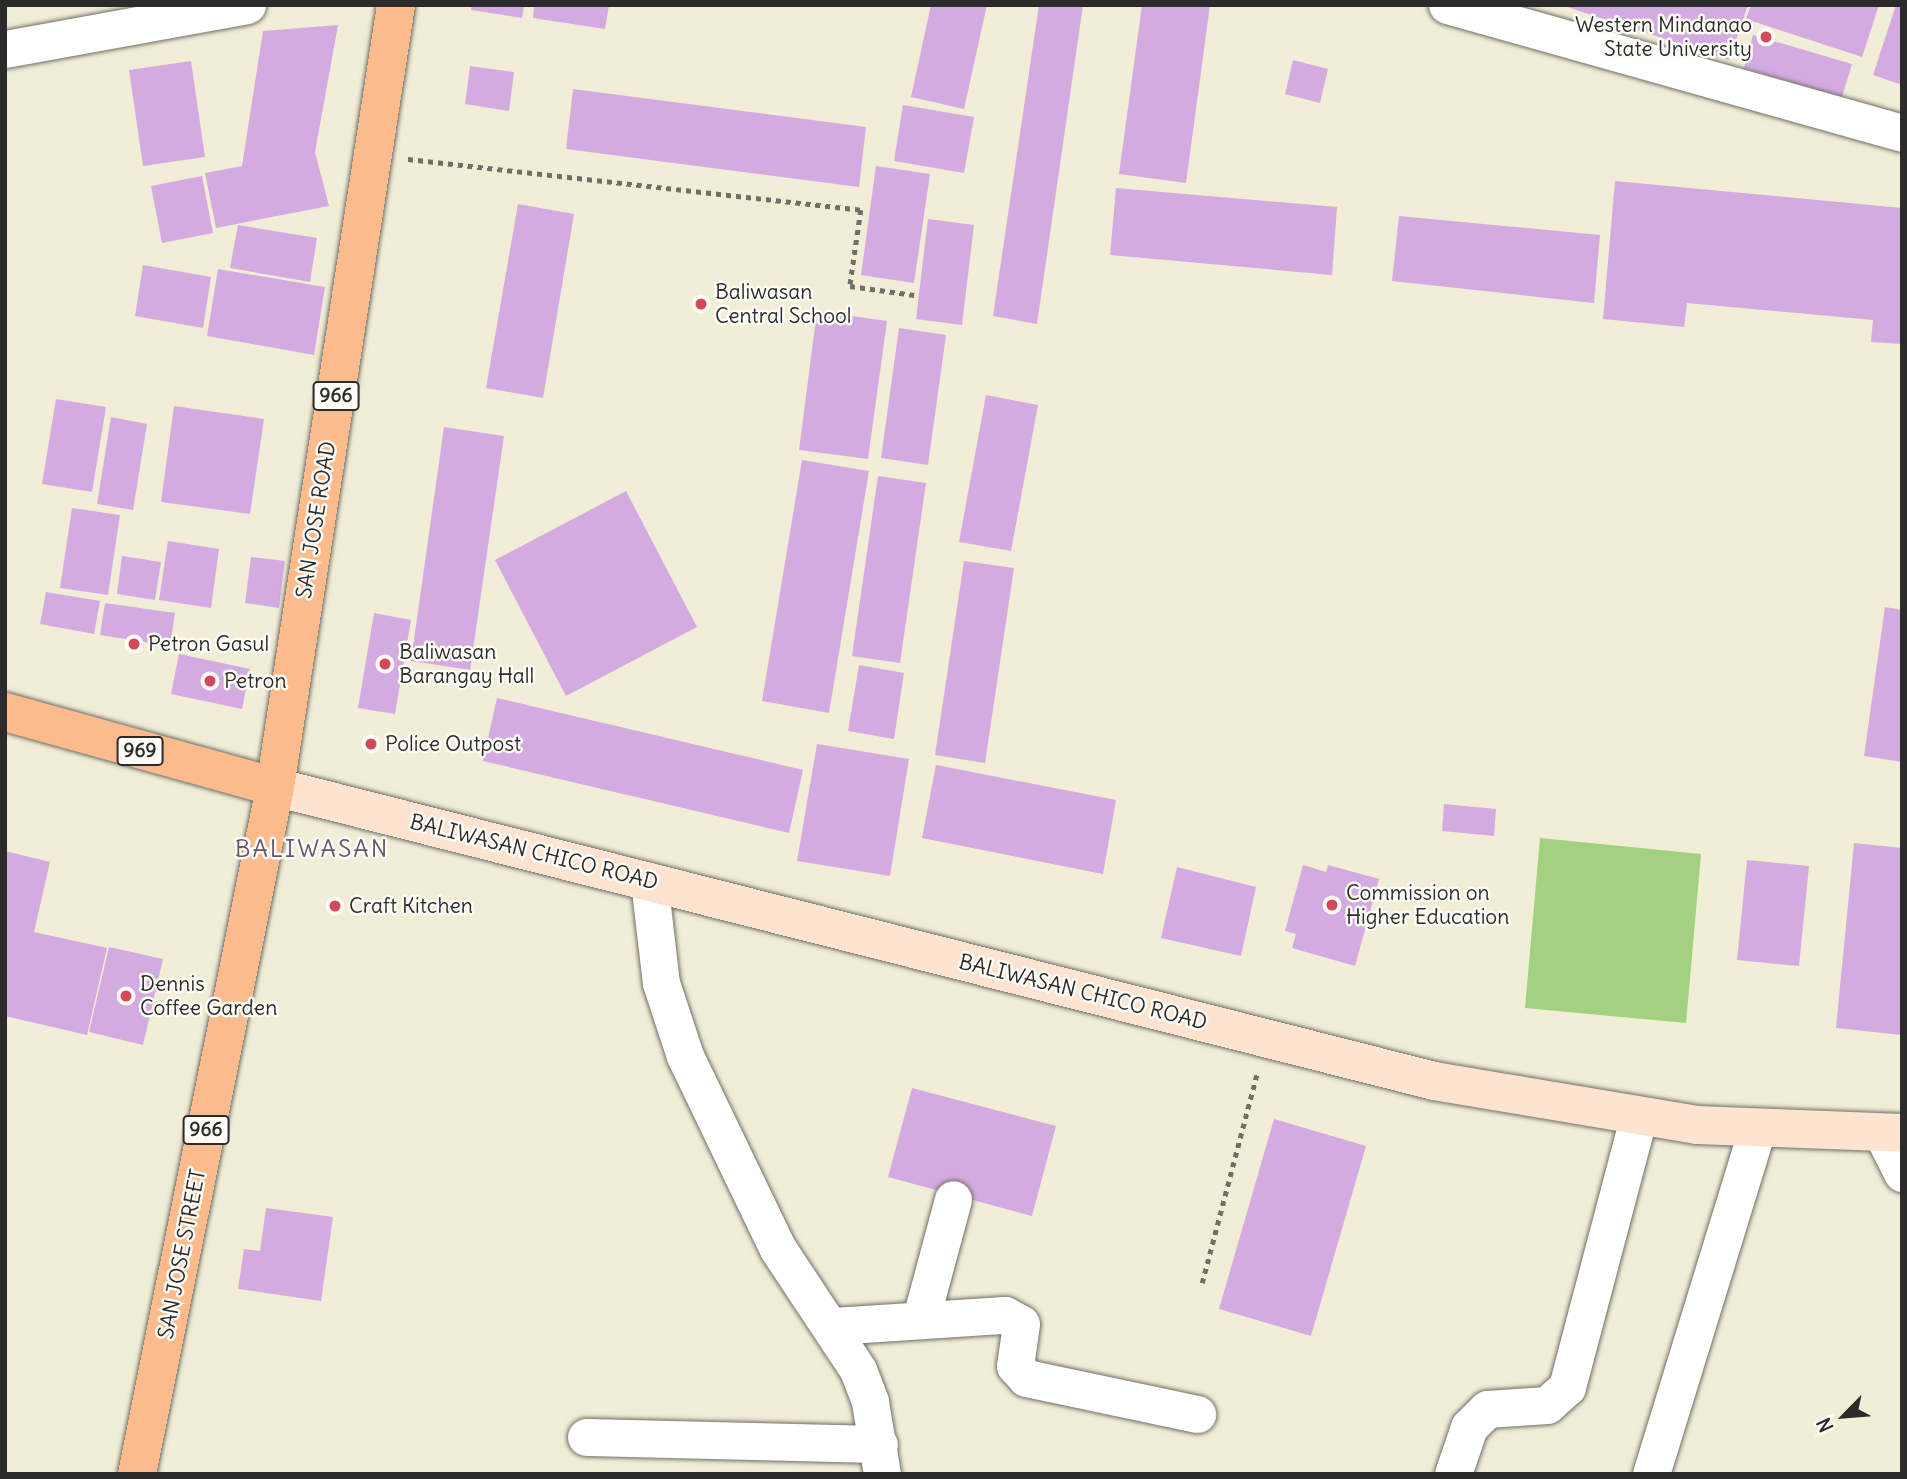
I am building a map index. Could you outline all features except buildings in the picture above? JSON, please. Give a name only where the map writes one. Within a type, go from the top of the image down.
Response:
[{"type":"main road","name":"SAN JOSE ROAD","points":[[275,787],[396,5]]},
{"type":"main road","name":"969","points":[[5,712],[275,787]]},
{"type":"main road","name":"BALIWASAN CHICO ROAD","points":[[275,787],[1434,1081],[1638,1119],[1757,1129],[1892,1133]]},
{"type":"main road","name":"SAN JOSE STREET","points":[[137,1474],[275,787]]},
{"type":"street","points":[[5,49],[247,5]]},
{"type":"street","points":[[1447,5],[1902,133]]},
{"type":"street","points":[[586,1437],[881,1459],[858,1370],[833,1326],[778,1249],[685,1056],[661,983],[649,881]]},
{"type":"street","points":[[1453,1474],[1469,1427],[1487,1409],[1546,1405],[1567,1387],[1638,1119]]},
{"type":"street","points":[[1651,1474],[1757,1129]]},
{"type":"street","points":[[1892,1133],[1902,1174]]},
{"type":"street","points":[[921,1318],[953,1199]]},
{"type":"street","points":[[833,1326],[921,1318],[1012,1317],[1022,1329],[1014,1366],[1021,1376],[1197,1414]]},
{"type":"path","points":[[373,155],[860,210],[850,286],[914,295]]},
{"type":"path","points":[[1202,1283],[1267,1039]]},
{"type":"green space","points":[[1540,838],[1701,854],[1686,1023],[1525,1008]]},
{"type":"place","name":"Western Mindanao State University","points":[[1766,37]]},
{"type":"place","name":"Baliwasan Central School","points":[[701,304]]},
{"type":"place","name":"Petron Gasul","points":[[134,644]]},
{"type":"place","name":"Baliwasan Barangay Hall","points":[[385,664]]},
{"type":"place","name":"Petron","points":[[210,681]]},
{"type":"place","name":"Police Outpost","points":[[371,744]]},
{"type":"place","name":"Commission on Higher Education","points":[[1332,905]]},
{"type":"place","name":"Craft Kitchen","points":[[335,906]]},
{"type":"place","name":"Dennis Coffee Garden","points":[[126,996]]},
{"type":"district","name":"BALIWASAN","points":[[312,849]]}]
